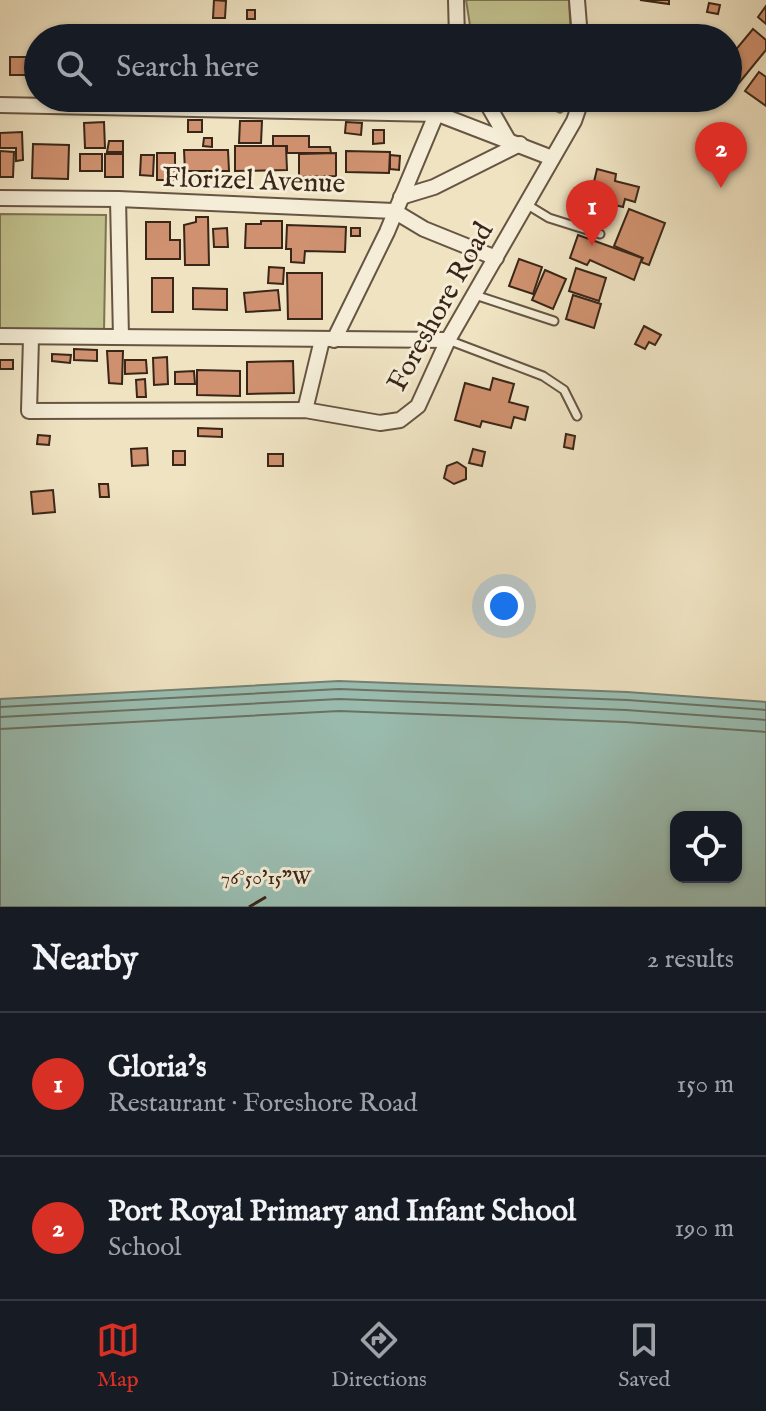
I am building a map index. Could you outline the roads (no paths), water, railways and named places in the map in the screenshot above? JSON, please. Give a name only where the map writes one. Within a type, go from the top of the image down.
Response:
[{"type":"street","points":[[456,0],[457,24]]},
{"type":"street","points":[[577,0],[579,24]]},
{"type":"street","points":[[0,105],[24,105]]},
{"type":"street","points":[[341,112],[438,114],[552,158]]},
{"type":"street","points":[[494,112],[514,142]]},
{"type":"street","name":"Foreshore Road","points":[[31,338],[29,411],[305,410],[380,423],[400,420],[418,406],[448,340],[577,112]]},
{"type":"street","points":[[305,410],[328,340],[387,232],[438,114]]},
{"type":"street","points":[[401,197],[434,187],[514,142]]},
{"type":"street","name":"Florizel Avenue","points":[[0,198],[118,199],[394,211],[424,229],[496,258]]},
{"type":"street","points":[[118,199],[121,337]]},
{"type":"street","points":[[0,336],[448,340]]},
{"type":"lane","points":[[526,204],[549,218],[600,234]]},
{"type":"lane","points":[[475,295],[554,321]]},
{"type":"lane","points":[[448,340],[543,376],[564,390],[577,416]]},
{"type":"water","points":[[339,681],[627,692],[766,702],[766,907],[0,907],[0,699]]},
{"type":"place","name":"Port Royal Primary and Infant School","points":[[721,188]]},
{"type":"place","name":"Gloria's","points":[[592,246]]}]
